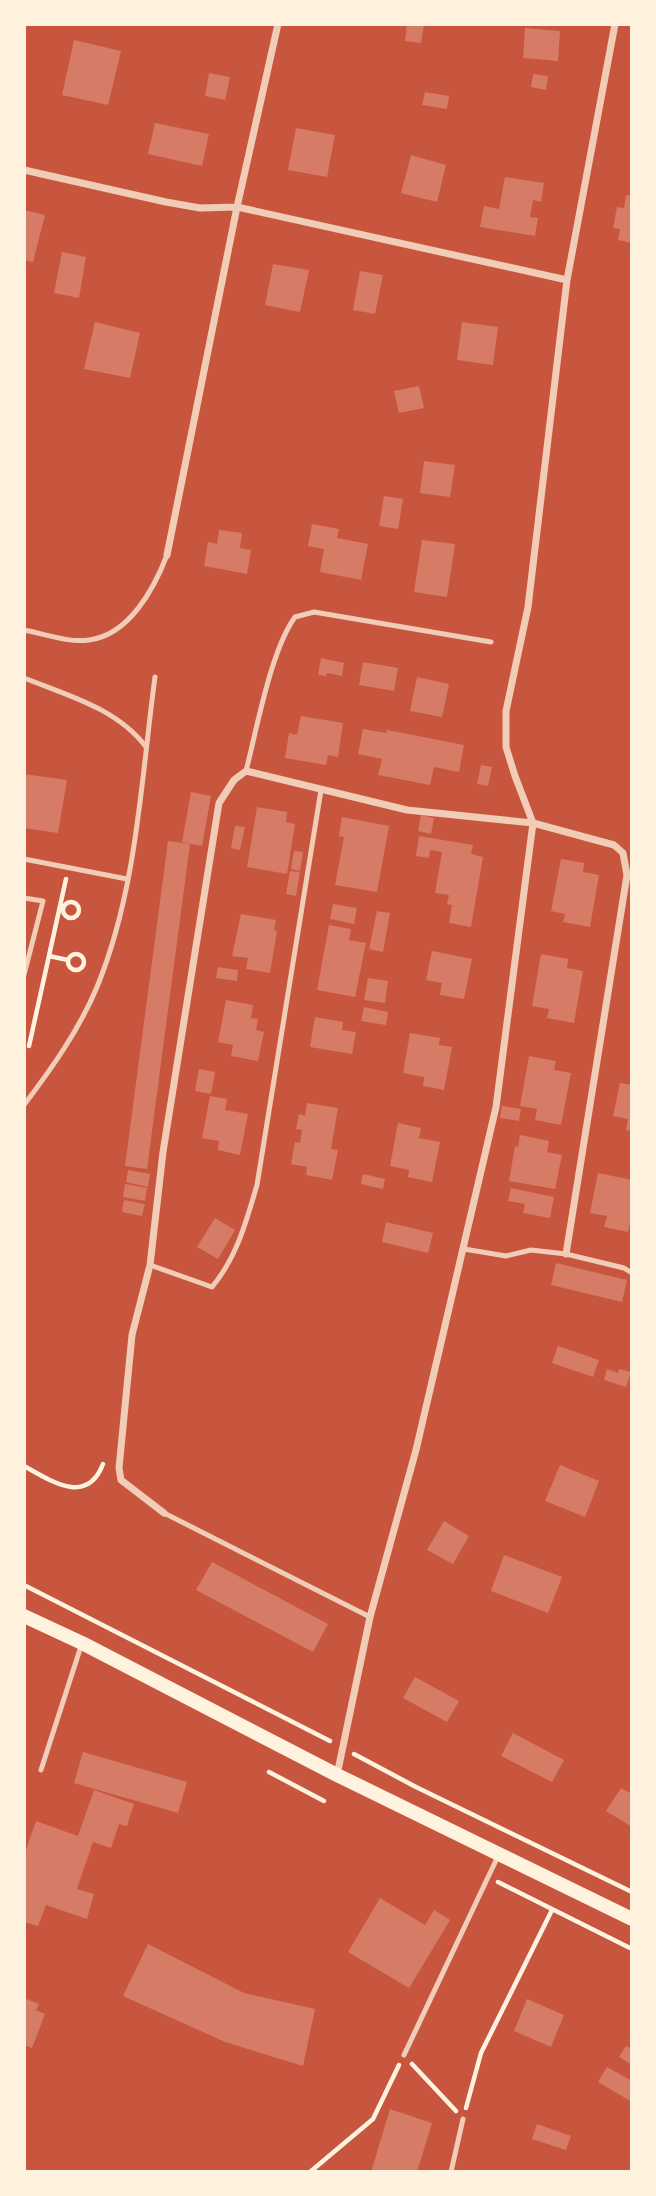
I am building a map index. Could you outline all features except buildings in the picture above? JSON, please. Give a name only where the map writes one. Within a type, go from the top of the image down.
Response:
[{"type":"main road","points":[[24,1616],[632,1919]]},
{"type":"street","points":[[167,555],[237,207],[278,24]]},
{"type":"street","points":[[337,1774],[370,1617],[416,1450],[496,1107],[538,824],[514,776],[506,747],[506,710],[528,607],[567,280],[615,24]]},
{"type":"street","points":[[24,170],[200,208],[237,207],[567,280]]},
{"type":"street","points":[[164,1513],[121,1480],[132,1335],[150,1265],[163,1152],[219,803],[234,780],[246,771],[407,810],[538,824],[614,845],[627,854],[627,875],[566,1254]]},
{"type":"lane","points":[[24,630],[70,640],[89,640],[107,635],[124,624],[144,598],[167,555]]},
{"type":"lane","points":[[246,771],[269,682],[286,629],[295,617],[314,612],[491,642]]},
{"type":"lane","points":[[24,1105],[70,1041],[96,989],[117,928],[127,879],[155,677]]},
{"type":"lane","points":[[24,678],[112,715],[134,730],[146,747]]},
{"type":"lane","points":[[150,1265],[212,1287],[227,1270],[243,1234],[257,1185],[321,790]]},
{"type":"lane","points":[[24,859],[127,879]]},
{"type":"lane","points":[[24,898],[43,901],[24,975]]},
{"type":"lane","points":[[464,1249],[506,1256],[530,1250],[566,1254],[624,1268],[632,1273]]},
{"type":"lane","points":[[164,1513],[370,1617]]},
{"type":"lane","points":[[41,1770],[82,1643]]},
{"type":"lane","points":[[404,2055],[499,1854]]},
{"type":"lane","points":[[451,2172],[463,2119]]},
{"type":"path","points":[[29,1046],[62,908],[69,867]]},
{"type":"path","points":[[49,956],[68,960]]},
{"type":"path","points":[[24,1466],[61,1487],[74,1488],[99,1475],[105,1459]]},
{"type":"path","points":[[269,1772],[324,1801]]},
{"type":"path","points":[[487,1877],[632,1949]]},
{"type":"path","points":[[463,2119],[481,2053],[552,1910]]},
{"type":"path","points":[[310,2172],[373,2119],[404,2055],[463,2119]]}]
